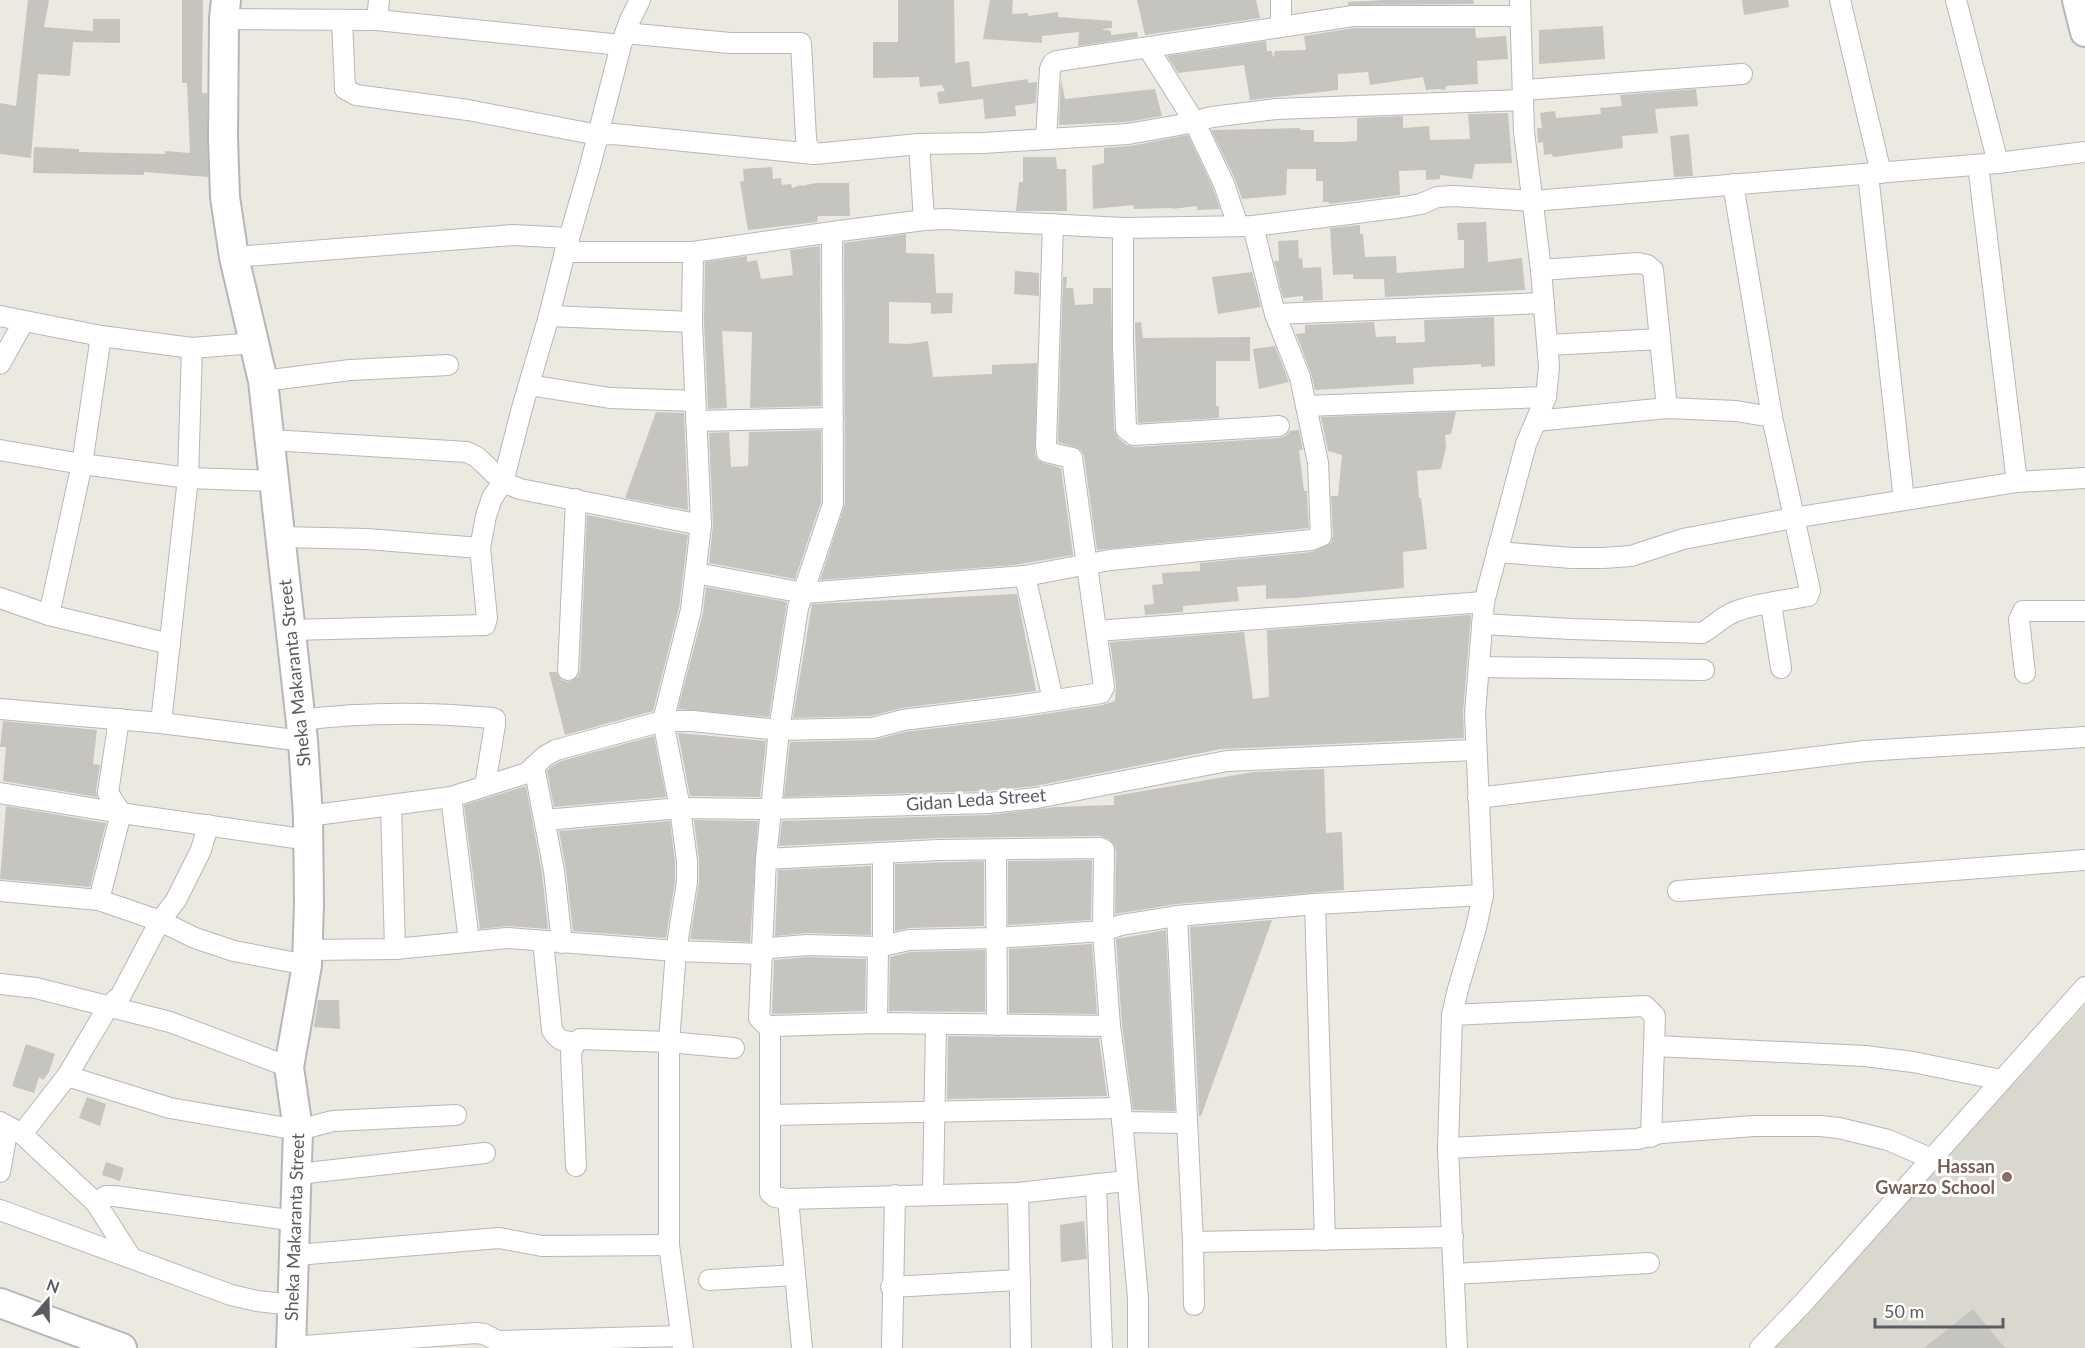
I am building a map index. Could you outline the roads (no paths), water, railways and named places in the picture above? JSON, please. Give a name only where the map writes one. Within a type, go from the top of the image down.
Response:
[{"type":"street","points":[[377,20],[379,0]]},
{"type":"street","points":[[291,630],[485,625],[487,618],[480,548],[492,498],[503,482],[623,39],[640,0]]},
{"type":"street","points":[[1281,0],[1281,26]]},
{"type":"street","points":[[1840,0],[1875,174],[1904,500]]},
{"type":"street","points":[[2077,0],[2085,32]]},
{"type":"street","points":[[1962,1],[1998,163]]},
{"type":"street","points":[[1046,139],[1050,69],[1053,63],[1058,61],[1353,16],[1520,8],[1524,132],[1549,345],[1549,368],[1546,397],[1526,444],[1484,602],[1475,713],[1483,895],[1452,1015],[1448,1148],[1457,1348]]},
{"type":"street","points":[[225,9],[342,20],[377,20],[623,39],[801,43],[806,138],[807,145],[814,154]]},
{"type":"street","name":"Sheka Makaranta Street","points":[[225,9],[223,150],[225,197],[234,257],[263,381],[271,440],[302,731],[309,828],[307,958],[289,1067],[298,1130],[296,1255],[291,1347]]},
{"type":"street","points":[[342,20],[345,89],[356,95],[468,110],[598,135],[614,134],[814,154],[919,144],[1128,134],[1194,121],[1276,109],[1523,95],[1742,74]]},
{"type":"street","points":[[696,573],[804,593],[1025,576],[1110,560],[1311,540],[1321,536],[1317,463],[1300,376],[1275,314],[1246,226],[1194,121],[1148,48]]},
{"type":"street","points":[[919,144],[924,220]]},
{"type":"street","points":[[234,257],[513,235],[567,245],[693,252],[924,220],[969,220],[1123,228],[1246,226],[1404,207],[1421,204],[1437,196],[1533,201],[1978,165],[2085,152]]},
{"type":"street","points":[[1978,165],[2017,482]]},
{"type":"street","points":[[1482,624],[1702,633],[1736,611],[1808,596],[1810,593],[1772,417],[1733,184]]},
{"type":"street","points":[[0,793],[208,825],[309,828],[391,805],[451,797],[527,773],[545,756],[556,750],[663,721],[693,720],[779,730],[873,728],[903,720],[1006,708],[1103,691],[1097,631],[1072,458],[1052,455],[1047,452],[1046,446],[1053,224]]},
{"type":"street","points":[[1123,228],[1126,429],[1134,435],[1279,426]]},
{"type":"street","points":[[832,232],[833,504],[795,623],[779,730],[766,859],[759,1018],[770,1029],[770,1192],[775,1197],[788,1199],[1018,1193],[1126,1181]]},
{"type":"street","points":[[291,1347],[396,1343],[476,1333],[484,1334],[498,1344],[682,1342],[669,1245],[669,1042],[676,951],[687,871],[680,808],[663,721],[689,619],[701,525],[692,322],[693,252]]},
{"type":"street","points":[[1541,270],[1638,263],[1647,265],[1653,270],[1667,408]]},
{"type":"street","points":[[1275,314],[1544,303]]},
{"type":"street","points":[[0,316],[101,336],[192,348],[255,343]]},
{"type":"street","points":[[549,316],[692,322]]},
{"type":"street","points":[[0,364],[24,321]]},
{"type":"street","points":[[49,615],[82,464],[101,336]]},
{"type":"street","points":[[1549,345],[1660,339]]},
{"type":"street","points":[[161,723],[188,478],[192,348]]},
{"type":"street","points":[[263,381],[350,370],[447,365]]},
{"type":"street","points":[[529,385],[610,398],[695,400]]},
{"type":"street","points":[[1306,406],[1546,397]]},
{"type":"street","points":[[1536,421],[1667,408],[1736,411],[1772,417]]},
{"type":"street","points":[[696,420],[833,418]]},
{"type":"street","points":[[271,440],[467,452],[477,457],[503,482],[520,489],[701,525]]},
{"type":"street","points":[[0,450],[188,478],[274,481]]},
{"type":"street","points":[[1497,552],[1572,558],[1631,556],[1683,539],[1793,518],[2017,482],[2085,478]]},
{"type":"street","points":[[568,670],[576,499]]},
{"type":"street","points":[[281,537],[367,539],[480,548]]},
{"type":"street","points":[[1025,576],[1053,700]]},
{"type":"street","points":[[0,598],[49,615],[170,644]]},
{"type":"street","points":[[1097,631],[1484,602]]},
{"type":"street","points":[[1771,604],[1781,668]]},
{"type":"street","points":[[2025,673],[2019,620],[2023,611],[2085,611]]},
{"type":"street","points":[[1479,667],[1704,670]]},
{"type":"street","points":[[0,709],[161,723],[302,731],[370,714],[451,714],[492,718],[495,719],[495,725],[485,785]]},
{"type":"street","points":[[99,900],[122,813],[108,793],[119,719]]},
{"type":"street","points":[[1478,798],[1865,751],[2085,737]]},
{"type":"street","name":"Gidan Leda Street","points":[[544,820],[680,808],[771,809],[988,803],[1048,796],[1227,761],[1476,750]]},
{"type":"street","points":[[534,766],[554,871],[552,1030],[561,1041],[575,1043]]},
{"type":"street","points":[[451,797],[470,941]]},
{"type":"street","points":[[391,805],[395,949]]},
{"type":"street","points":[[0,1172],[10,1128],[67,1076],[108,1007],[121,995],[160,921],[176,900],[201,850],[208,825]]},
{"type":"street","points":[[766,859],[938,850],[1100,848],[1104,850],[1103,931],[1110,1026],[1121,1115],[1138,1298],[1138,1348]]},
{"type":"street","points":[[996,851],[997,1025]]},
{"type":"street","points":[[877,1023],[883,853]]},
{"type":"street","points":[[1678,891],[2085,860]]},
{"type":"street","points":[[0,891],[99,900],[160,921],[195,938],[234,951],[307,958],[507,938],[676,951],[762,954],[770,948],[790,946],[880,946],[909,940],[996,938],[1103,931],[1121,925],[1178,916],[1315,904],[1483,895]]},
{"type":"street","points":[[1315,904],[1325,1240]]},
{"type":"street","points":[[1178,916],[1194,1305]]},
{"type":"street","points":[[0,984],[36,988],[170,1022],[289,1067]]},
{"type":"street","points":[[1760,1348],[2085,987]]},
{"type":"street","points":[[1452,1015],[1644,1006],[1655,1016],[1651,1137]]},
{"type":"street","points":[[770,1029],[775,1025],[877,1023],[1110,1026]]},
{"type":"street","points":[[933,1194],[936,1024]]},
{"type":"street","points":[[576,1166],[571,1053],[575,1043],[580,1039],[669,1042],[734,1048]]},
{"type":"street","points":[[1655,1046],[1865,1056],[1913,1062],[2001,1080]]},
{"type":"street","points":[[67,1076],[170,1108],[298,1130],[333,1121],[456,1115]]},
{"type":"street","points":[[770,1115],[934,1112],[1121,1115],[1187,1123]]},
{"type":"street","points":[[1448,1148],[1637,1139],[1661,1133],[1754,1126],[1821,1126],[1888,1140],[1932,1159]]},
{"type":"street","points":[[10,1128],[96,1203],[130,1256]]},
{"type":"street","points":[[298,1174],[485,1153]]},
{"type":"street","points":[[1096,1184],[1102,1348]]},
{"type":"street","points":[[1018,1193],[1021,1348]]},
{"type":"street","points":[[892,1348],[891,1287],[895,1195]]},
{"type":"street","points":[[96,1203],[106,1196],[114,1196],[296,1221]]},
{"type":"street","points":[[788,1199],[802,1348]]},
{"type":"street","points":[[0,1210],[231,1295],[257,1302],[292,1305]]},
{"type":"street","points":[[1193,1242],[1453,1237]]},
{"type":"street","points":[[296,1255],[499,1238],[542,1246],[669,1245]]},
{"type":"street","points":[[1454,1274],[1649,1263]]},
{"type":"street","points":[[709,1280],[795,1275]]},
{"type":"street","points":[[891,1287],[1020,1280]]},
{"type":"street","points":[[0,1303],[122,1348]]},
{"type":"place","name":"Hassan Gwarzo School","points":[[2007,1177]]}]
